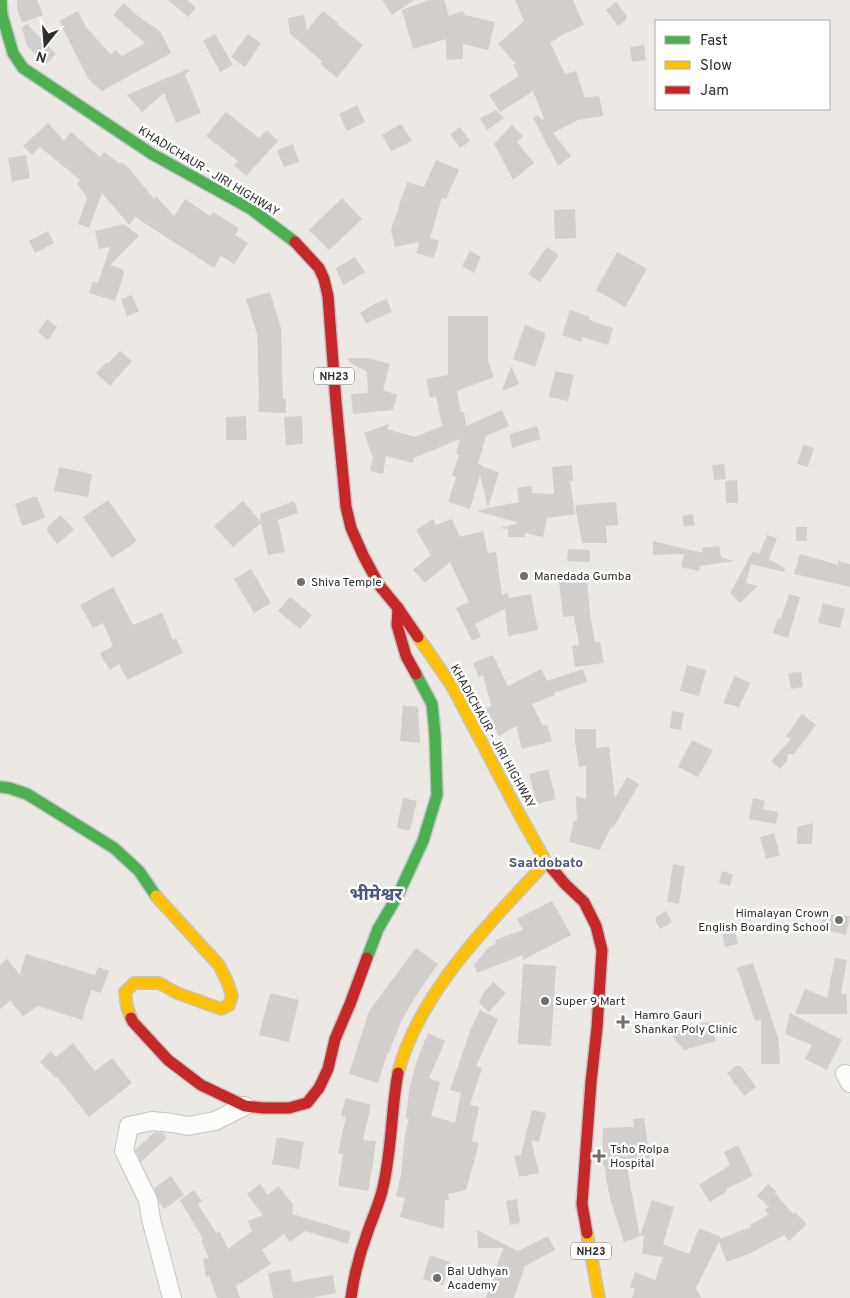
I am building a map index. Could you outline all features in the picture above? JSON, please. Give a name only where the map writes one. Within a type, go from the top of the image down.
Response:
[{"type":"main road","name":"KHADICHAUR - JIRI HIGHWAY","points":[[2,0],[2,14],[9,41],[13,53],[23,68],[152,154],[251,209],[296,243],[319,268],[328,296],[346,507],[351,528],[379,585],[398,608],[452,686],[546,862]]},
{"type":"main road","points":[[0,787],[27,794],[59,812],[114,848],[139,871],[157,897],[219,966],[232,996],[229,1005],[221,1008],[177,993],[160,983],[134,982],[125,992],[127,1007],[133,1022],[168,1060],[201,1085],[245,1106],[289,1108],[307,1102],[319,1088],[328,1069],[335,1039],[378,929],[398,895],[424,841],[436,795],[435,734],[432,704],[406,656],[397,625],[398,608]]},
{"type":"main road","points":[[351,1298],[360,1257],[382,1191],[388,1166],[397,1077],[402,1055],[412,1032],[432,996],[452,970],[546,862]]},
{"type":"main road","name":"NH23","points":[[546,862],[564,884],[584,902],[596,926],[602,950],[582,1204],[599,1298]]},
{"type":"street","points":[[172,1298],[151,1219],[148,1200],[124,1152],[129,1126],[152,1122],[188,1126],[206,1123],[215,1121],[245,1106]]},
{"type":"building","points":[[17,0],[37,0],[43,15],[22,23],[17,9]]},
{"type":"building","points":[[168,0],[187,0],[196,8],[188,17]]},
{"type":"building","points":[[382,0],[414,0],[392,15]]},
{"type":"building","points":[[429,0],[444,0],[449,16],[463,11],[464,15],[495,22],[488,50],[463,44],[463,59],[447,60],[446,39],[413,49],[402,10]]},
{"type":"building","points":[[515,0],[573,0],[584,25],[550,42],[565,74],[576,71],[585,98],[599,96],[603,116],[578,120],[553,133],[571,156],[558,166],[533,118],[538,115],[542,120],[544,119],[533,91],[500,112],[489,95],[519,76],[513,65],[516,64],[498,44],[524,21]]},
{"type":"building","points":[[616,2],[626,15],[626,20],[618,26],[606,10]]},
{"type":"building","points":[[124,3],[139,17],[161,32],[171,53],[102,91],[89,80],[59,21],[78,11],[86,27],[111,55],[115,50],[122,56],[145,43],[113,15]]},
{"type":"building","points":[[323,11],[363,45],[337,78],[320,64],[322,61],[290,34],[288,18],[304,15],[307,30]]},
{"type":"building","points":[[27,24],[56,54],[46,64],[27,46],[22,28]]},
{"type":"building","points":[[215,34],[233,65],[220,72],[203,41]]},
{"type":"building","points":[[248,34],[261,43],[245,67],[231,57]]},
{"type":"building","points":[[644,45],[646,60],[632,62],[630,47]]},
{"type":"building","points":[[188,69],[189,71],[185,75],[201,113],[176,123],[164,93],[142,112],[127,95]]},
{"type":"building","points":[[357,105],[365,122],[347,131],[339,114]]},
{"type":"building","points":[[496,110],[504,118],[487,130],[480,118]]},
{"type":"building","points":[[226,112],[259,138],[267,130],[278,141],[246,176],[234,165],[238,161],[206,136]]},
{"type":"building","points":[[48,123],[64,141],[71,132],[100,157],[104,152],[120,164],[121,162],[128,167],[154,199],[156,196],[174,216],[185,199],[210,216],[213,212],[239,228],[235,235],[248,243],[234,264],[221,256],[214,268],[135,217],[129,225],[102,193],[89,228],[78,224],[87,198],[77,183],[80,180],[40,147],[32,155],[23,146]]},
{"type":"building","points":[[401,124],[412,141],[391,151],[382,135]]},
{"type":"building","points":[[512,125],[523,136],[517,142],[534,163],[513,180],[494,144]]},
{"type":"building","points":[[460,127],[470,141],[460,148],[450,134]]},
{"type":"building","points":[[293,144],[299,162],[284,167],[277,150]]},
{"type":"building","points":[[26,155],[30,178],[12,182],[8,158]]},
{"type":"building","points":[[436,160],[459,170],[446,199],[442,197],[430,238],[439,241],[434,258],[416,253],[419,242],[395,247],[391,230],[407,182],[424,187]]},
{"type":"building","points":[[342,198],[362,219],[329,250],[309,230]]},
{"type":"building","points":[[575,209],[576,238],[555,239],[554,210]]},
{"type":"building","points":[[124,224],[139,236],[110,265],[122,269],[124,274],[115,301],[89,293],[93,281],[98,283],[110,247],[99,249],[95,231]]},
{"type":"building","points":[[48,231],[54,243],[35,253],[29,241]]},
{"type":"building","points":[[547,247],[559,255],[540,282],[528,274]]},
{"type":"building","points":[[470,251],[481,257],[474,273],[462,266]]},
{"type":"building","points":[[617,252],[647,269],[625,307],[596,290]]},
{"type":"building","points":[[355,257],[365,272],[344,285],[336,268]]},
{"type":"building","points":[[270,292],[281,328],[283,399],[286,399],[286,413],[258,412],[257,334],[246,299]]},
{"type":"building","points":[[132,295],[139,312],[127,316],[121,299]]},
{"type":"building","points":[[387,299],[392,312],[366,323],[360,313],[376,303]]},
{"type":"building","points":[[570,310],[590,317],[589,320],[613,328],[608,345],[583,337],[581,342],[562,335]]},
{"type":"building","points":[[448,316],[488,316],[488,361],[494,377],[457,391],[461,412],[464,412],[466,426],[502,410],[509,426],[486,436],[478,464],[499,472],[488,508],[480,475],[470,509],[448,502],[456,477],[452,476],[459,455],[456,454],[460,439],[414,458],[413,463],[386,456],[383,474],[370,471],[373,458],[364,433],[389,424],[387,429],[415,437],[442,426],[436,396],[430,398],[426,379],[448,375]]},
{"type":"building","points":[[47,319],[57,327],[48,340],[38,332]]},
{"type":"building","points":[[525,325],[545,333],[535,367],[513,359]]},
{"type":"building","points":[[120,351],[132,361],[110,386],[96,373]]},
{"type":"building","points":[[348,358],[368,358],[390,364],[383,390],[397,395],[393,410],[353,414],[351,394],[368,393],[367,372],[349,362]]},
{"type":"building","points":[[511,366],[519,384],[502,391]]},
{"type":"building","points":[[555,371],[574,375],[568,401],[549,397]]},
{"type":"building","points":[[246,416],[247,440],[226,440],[226,417]]},
{"type":"building","points":[[302,416],[303,444],[286,445],[284,417]]},
{"type":"building","points":[[537,426],[541,439],[512,448],[510,434]]},
{"type":"building","points":[[803,445],[814,448],[808,467],[797,464]]},
{"type":"building","points":[[724,464],[726,479],[714,480],[712,465]]},
{"type":"building","points":[[572,465],[573,481],[570,481],[575,514],[547,518],[543,537],[525,533],[525,537],[508,537],[508,529],[500,528],[519,523],[477,511],[519,502],[517,488],[531,486],[532,493],[554,494],[552,467]]},
{"type":"building","points":[[59,467],[92,474],[88,497],[54,491]]},
{"type":"building","points":[[737,480],[738,503],[726,503],[725,481]]},
{"type":"building","points":[[37,497],[45,518],[22,526],[15,504]]},
{"type":"building","points":[[108,500],[137,541],[112,558],[83,517]]},
{"type":"building","points":[[243,501],[261,522],[260,514],[294,501],[298,513],[278,520],[285,552],[268,555],[261,523],[233,547],[214,526]]},
{"type":"building","points":[[616,502],[618,525],[606,526],[607,543],[582,543],[575,505]]},
{"type":"building","points":[[693,514],[695,525],[684,527],[682,516]]},
{"type":"building","points":[[61,515],[74,530],[57,544],[47,531],[48,526]]},
{"type":"building","points":[[433,519],[436,525],[452,519],[460,537],[483,531],[488,553],[496,552],[502,595],[508,593],[509,598],[531,594],[538,630],[508,636],[505,609],[475,624],[481,637],[472,641],[456,608],[469,602],[450,562],[425,583],[413,570],[431,555],[416,530]]},
{"type":"building","points":[[796,527],[807,527],[807,541],[796,541]]},
{"type":"building","points":[[767,535],[777,538],[769,559],[785,568],[784,572],[751,564],[746,583],[758,586],[740,603],[730,593],[753,551],[759,554]]},
{"type":"building","points":[[653,541],[703,553],[702,548],[719,546],[721,557],[734,561],[700,566],[699,571],[681,567],[684,554],[653,555]]},
{"type":"building","points":[[568,549],[590,550],[590,562],[567,561]]},
{"type":"building","points":[[800,554],[838,565],[838,561],[850,564],[850,587],[794,574]]},
{"type":"building","points":[[251,569],[271,603],[254,613],[234,579]]},
{"type":"building","points":[[587,579],[590,615],[595,642],[600,642],[604,663],[575,667],[572,646],[579,645],[574,616],[563,617],[559,582]]},
{"type":"building","points":[[113,587],[133,625],[162,613],[173,640],[176,638],[183,653],[127,680],[119,664],[110,670],[100,653],[113,646],[103,623],[93,628],[80,605]]},
{"type":"building","points":[[789,594],[800,597],[788,638],[773,633],[778,618],[781,619]]},
{"type":"building","points":[[290,597],[312,615],[300,629],[278,611]]},
{"type":"building","points":[[823,603],[845,609],[840,628],[818,623]]},
{"type":"building","points":[[493,655],[508,686],[541,669],[547,681],[583,669],[587,682],[554,693],[555,695],[532,704],[543,726],[547,725],[552,741],[522,749],[516,726],[499,736],[484,710],[491,706],[483,675],[479,677],[473,663]]},
{"type":"building","points":[[687,665],[706,670],[699,696],[680,691]]},
{"type":"building","points":[[801,672],[803,687],[791,689],[788,673]]},
{"type":"building","points":[[735,676],[750,683],[739,707],[723,703]]},
{"type":"building","points":[[403,705],[418,708],[420,743],[400,741]]},
{"type":"building","points":[[672,711],[684,713],[681,730],[670,728]]},
{"type":"building","points":[[802,714],[816,725],[794,754],[788,754],[787,761],[780,769],[771,761],[791,739],[786,736]]},
{"type":"building","points":[[575,729],[596,729],[596,748],[609,747],[615,798],[627,777],[639,784],[613,828],[611,827],[600,850],[569,842],[574,821],[577,821],[576,796],[586,799],[586,766],[579,767]]},
{"type":"building","points":[[692,740],[713,750],[698,777],[678,767]]},
{"type":"building","points":[[548,769],[556,799],[537,804],[529,774]]},
{"type":"building","points":[[403,798],[417,801],[410,831],[397,828]]},
{"type":"building","points":[[753,798],[765,801],[763,809],[778,812],[776,824],[749,819]]},
{"type":"building","points":[[813,823],[812,844],[797,844],[797,827]]},
{"type":"building","points":[[774,833],[780,855],[766,859],[760,837]]},
{"type":"building","points":[[673,864],[685,866],[679,904],[667,902]]},
{"type":"building","points":[[722,871],[733,874],[730,886],[719,883]]},
{"type":"building","points":[[552,901],[571,935],[523,960],[523,955],[477,973],[474,965],[489,947],[496,944],[495,940],[523,930],[517,919]]},
{"type":"building","points":[[666,911],[672,922],[660,929],[656,922],[656,917]]},
{"type":"building","points":[[822,914],[850,916],[846,935],[821,929]]},
{"type":"building","points":[[733,924],[738,944],[725,947],[721,927]]},
{"type":"building","points":[[416,948],[438,964],[415,997],[401,1022],[387,1054],[378,1083],[349,1074],[369,1011]]},
{"type":"building","points":[[26,954],[95,975],[98,967],[109,971],[101,993],[91,990],[82,1020],[38,1006],[23,1016],[10,1001],[0,1009],[0,965],[7,959],[20,975]]},
{"type":"building","points":[[835,958],[847,960],[841,994],[847,994],[847,1014],[795,1014],[805,989],[827,998]]},
{"type":"building","points":[[753,963],[777,1035],[780,1064],[761,1064],[761,1020],[755,1021],[737,968]]},
{"type":"building","points":[[523,964],[556,966],[551,1046],[518,1044]]},
{"type":"building","points":[[493,982],[506,993],[489,1012],[479,1003],[482,995]]},
{"type":"building","points":[[270,993],[299,1000],[289,1042],[259,1035]]},
{"type":"building","points":[[480,1010],[498,1019],[476,1066],[482,1068],[470,1105],[479,1107],[472,1141],[479,1143],[466,1190],[448,1194],[449,1200],[445,1200],[444,1229],[400,1217],[405,1198],[396,1196],[409,1119],[406,1118],[409,1090],[417,1060],[428,1033],[445,1041],[429,1078],[440,1082],[431,1116],[455,1123],[461,1093],[450,1090],[470,1031]]},
{"type":"building","points":[[790,1013],[842,1040],[827,1070],[805,1059],[812,1045],[785,1034]]},
{"type":"building","points":[[710,1022],[716,1041],[684,1050],[667,1030]]},
{"type":"building","points":[[73,1043],[95,1071],[112,1058],[132,1083],[89,1117],[57,1077],[40,1062],[51,1051],[56,1057]]},
{"type":"building","points":[[736,1066],[741,1066],[756,1087],[744,1096],[727,1073]]},
{"type":"building","points":[[346,1098],[371,1105],[363,1140],[376,1141],[368,1191],[338,1186],[343,1154],[338,1153],[346,1117],[341,1116]]},
{"type":"building","points":[[532,1110],[546,1113],[539,1142],[531,1140],[539,1173],[519,1177],[514,1156],[521,1155]]},
{"type":"building","points":[[644,1118],[650,1159],[626,1163],[640,1236],[624,1242],[610,1199],[604,1165],[602,1165],[603,1128],[634,1127],[633,1119]]},
{"type":"building","points":[[155,1132],[163,1133],[167,1138],[141,1162],[135,1150]]},
{"type":"building","points":[[277,1137],[304,1142],[299,1169],[272,1164]]},
{"type":"building","points":[[738,1145],[753,1176],[726,1189],[727,1191],[710,1202],[699,1185],[730,1165],[724,1152]]},
{"type":"building","points":[[171,1176],[184,1195],[164,1209],[159,1202],[154,1188]]},
{"type":"building","points":[[260,1184],[268,1195],[278,1186],[293,1204],[292,1214],[351,1232],[348,1244],[305,1231],[290,1242],[284,1234],[262,1250],[271,1264],[236,1286],[240,1298],[217,1298],[209,1276],[206,1277],[203,1259],[209,1258],[201,1240],[203,1239],[180,1200],[194,1190],[202,1201],[198,1204],[216,1233],[220,1232],[228,1249],[252,1231],[248,1221],[263,1215],[247,1194]]},
{"type":"building","points":[[768,1184],[777,1192],[775,1193],[793,1214],[795,1212],[807,1224],[789,1241],[784,1235],[758,1250],[727,1262],[719,1242],[696,1288],[701,1298],[632,1298],[635,1289],[630,1287],[635,1272],[655,1280],[663,1257],[642,1254],[644,1235],[640,1236],[652,1200],[674,1207],[663,1244],[689,1254],[699,1228],[721,1237],[720,1239],[751,1227],[750,1225],[769,1214],[765,1210],[769,1207],[757,1196]]},
{"type":"building","points":[[517,1199],[520,1223],[510,1225],[506,1201]]},
{"type":"building","points":[[477,1230],[518,1251],[548,1236],[555,1250],[525,1266],[514,1298],[486,1298],[503,1248],[478,1248]]},
{"type":"building","points":[[430,1255],[450,1262],[443,1285],[423,1279]]},
{"type":"building","points":[[290,1269],[293,1282],[333,1275],[336,1293],[311,1298],[273,1298],[268,1273]]},
{"type":"traffic: fast","points":[[1,0],[2,15],[13,53],[23,68],[152,154],[251,209],[295,242]]},
{"type":"traffic: fast","points":[[367,958],[378,929],[398,895],[423,841],[437,795],[432,704],[416,674]]},
{"type":"traffic: fast","points":[[0,787],[27,794],[114,848],[139,871],[156,896]]},
{"type":"traffic: slow","points":[[418,637],[452,686],[516,808],[550,866]]},
{"type":"traffic: slow","points":[[398,1073],[408,1043],[422,1014],[440,986],[481,934],[546,862]]},
{"type":"traffic: slow","points":[[131,1018],[125,992],[134,983],[159,983],[177,993],[221,1009],[229,1005],[232,996],[219,965],[156,896]]},
{"type":"traffic: slow","points":[[587,1233],[599,1298]]},
{"type":"traffic: jam","points":[[295,242],[319,268],[328,296],[346,507],[351,528],[379,585],[418,637]]},
{"type":"traffic: jam","points":[[398,608],[397,625],[406,656],[416,674]]},
{"type":"traffic: jam","points":[[550,866],[584,902],[596,926],[602,950],[582,1204],[587,1233]]},
{"type":"traffic: jam","points":[[131,1018],[168,1060],[201,1085],[245,1106],[289,1108],[307,1103],[319,1088],[328,1069],[335,1039],[367,958]]},
{"type":"traffic: jam","points":[[351,1298],[360,1255],[380,1198],[386,1173],[398,1073]]},
{"type":"place","name":"Manedada Gumba","points":[[524,576]]},
{"type":"place","name":"Shiva Temple","points":[[301,582]]},
{"type":"place","name":"Himalayan Crown English Boarding School","points":[[839,920]]},
{"type":"place","name":"Super 9 Mart","points":[[545,1001]]},
{"type":"place","name":"Hamro Gauri Shankar Poly Clinic","points":[[623,1022]]},
{"type":"place","name":"Tsho Rolpa Hospital","points":[[599,1156]]},
{"type":"place","name":"Bal Udhyan Academy","points":[[437,1278]]},
{"type":"district","name":"Saatdobato","points":[[546,862]]},
{"type":"district","name":"भीमेश्वर","points":[[376,894]]}]
